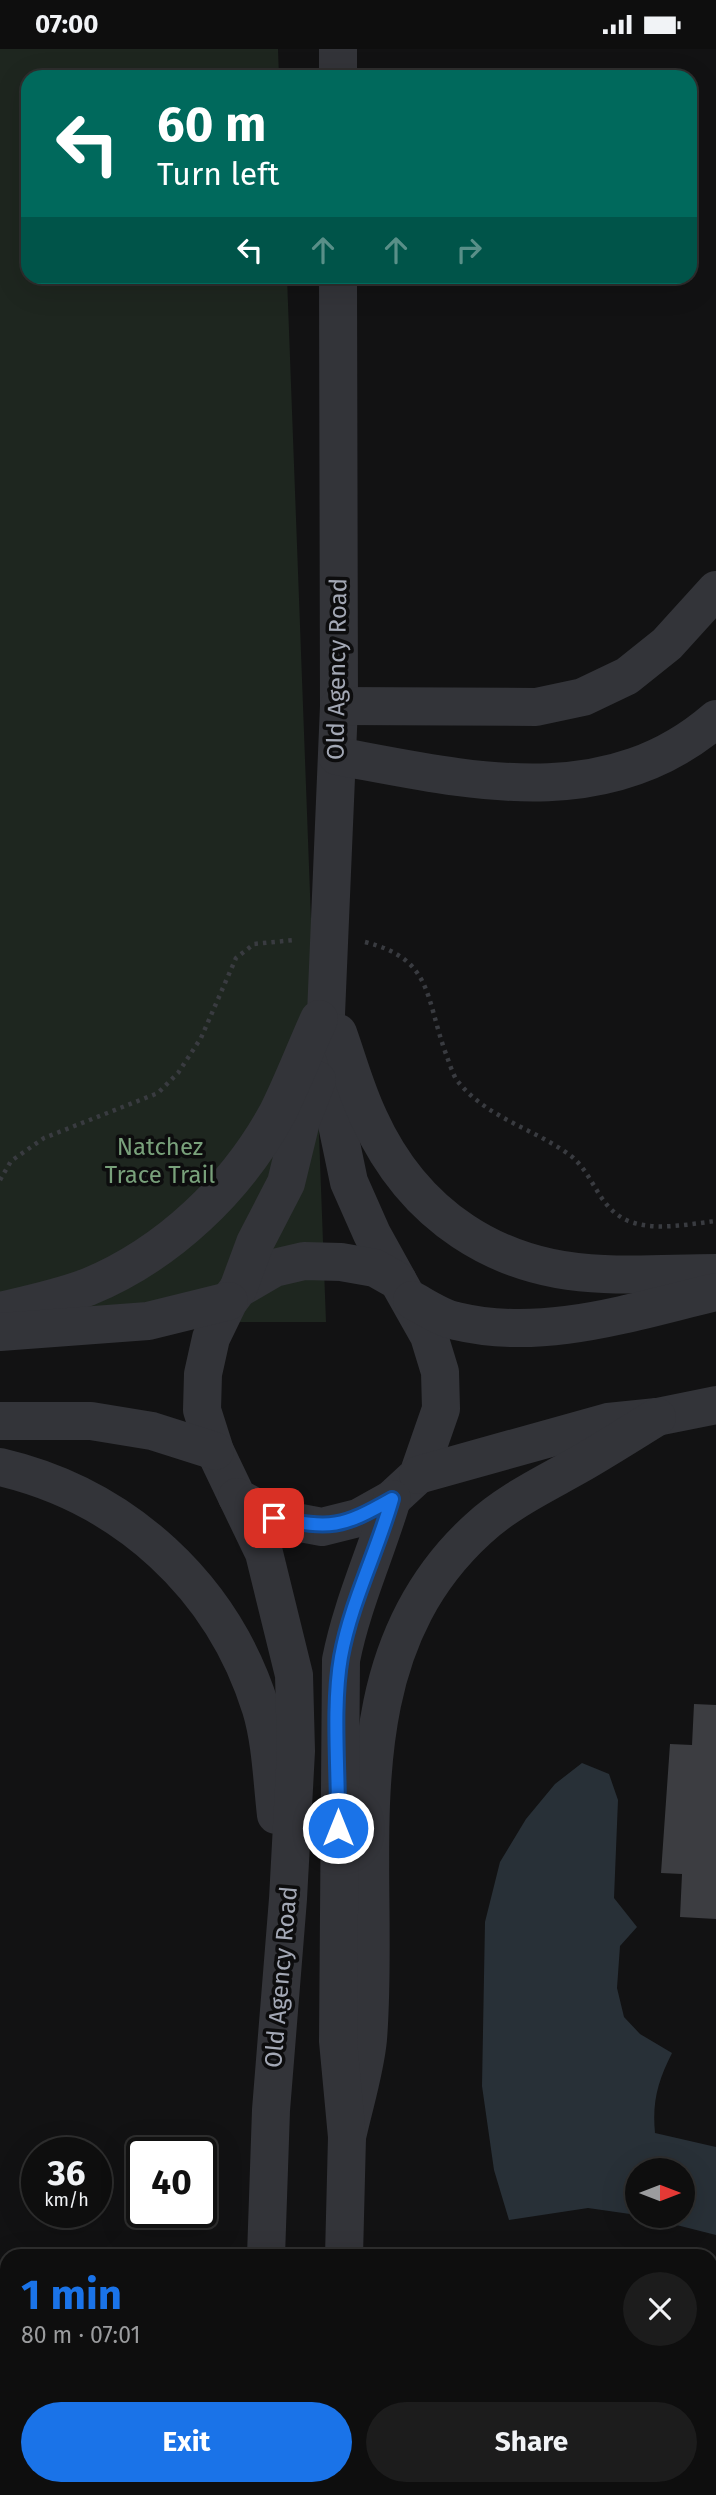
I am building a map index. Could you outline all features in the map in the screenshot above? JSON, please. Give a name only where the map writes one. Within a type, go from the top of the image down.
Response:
[{"type":"street","points":[[338,49],[338,70]]},
{"type":"street","name":"Old Agency Road","points":[[338,284],[339,706],[324,1062],[349,1182],[372,1234],[429,1336],[440,1372],[440,1409],[379,1543],[349,1621],[341,1660],[338,2041],[347,2137],[344,2249]]},
{"type":"street","points":[[339,706],[536,707],[583,697],[627,676],[667,644],[716,590]]},
{"type":"street","points":[[337,756],[505,784],[558,783],[647,764],[688,743],[716,719]]},
{"type":"street","points":[[326,1001],[368,1117],[393,1163],[422,1199],[454,1226],[486,1246],[529,1263],[602,1274],[716,1273]]},
{"type":"street","points":[[0,1311],[90,1286],[157,1248],[198,1217],[238,1171],[277,1113],[326,1001]]},
{"type":"street","name":"Old Agency Road","points":[[266,2249],[271,2110],[288,1899],[296,1751],[294,1675],[264,1553],[215,1451],[202,1410],[202,1374],[211,1338],[286,1183],[301,1121],[324,1062]]},
{"type":"street","points":[[0,1332],[148,1321],[234,1295],[274,1268],[304,1261],[341,1262],[375,1268],[405,1291],[453,1321],[533,1329],[585,1322],[716,1292]]},
{"type":"street","points":[[237,1497],[274,1518],[321,1527],[358,1518],[405,1487],[608,1422],[657,1417],[716,1405]]},
{"type":"street","points":[[347,2137],[368,2040],[371,1771],[380,1704],[401,1635],[436,1577],[477,1529],[522,1495],[657,1417]]},
{"type":"street","points":[[0,1422],[91,1421],[152,1431],[215,1451]]},
{"type":"street","points":[[0,1467],[41,1476],[93,1499],[145,1536],[188,1577],[231,1639],[261,1710],[288,1899]]},
{"type":"green space","name":"Natchez Trace Trail","points":[[0,49],[278,49],[279,70],[21,70],[21,284],[287,284],[326,1322],[0,1322]]},
{"type":"shaded area","points":[[582,1763],[609,1774],[618,1800],[614,1898],[637,1927],[620,1946],[617,1988],[624,2017],[640,2034],[672,2053],[657,2091],[655,2133],[716,2147],[716,2235],[688,2228],[695,2228],[695,2158],[625,2158],[625,2213],[588,2208],[509,2220],[494,2170],[482,2086],[485,1922],[500,1862],[526,1819],[555,1784]]},
{"type":"building","points":[[694,1704],[716,1705],[716,1919],[680,1917],[682,1874],[661,1873],[670,1744],[692,1745]]},
{"type":"route","points":[[274,1518],[321,1527],[358,1518],[392,1499],[379,1543],[349,1621],[341,1660],[338,1828]]}]
